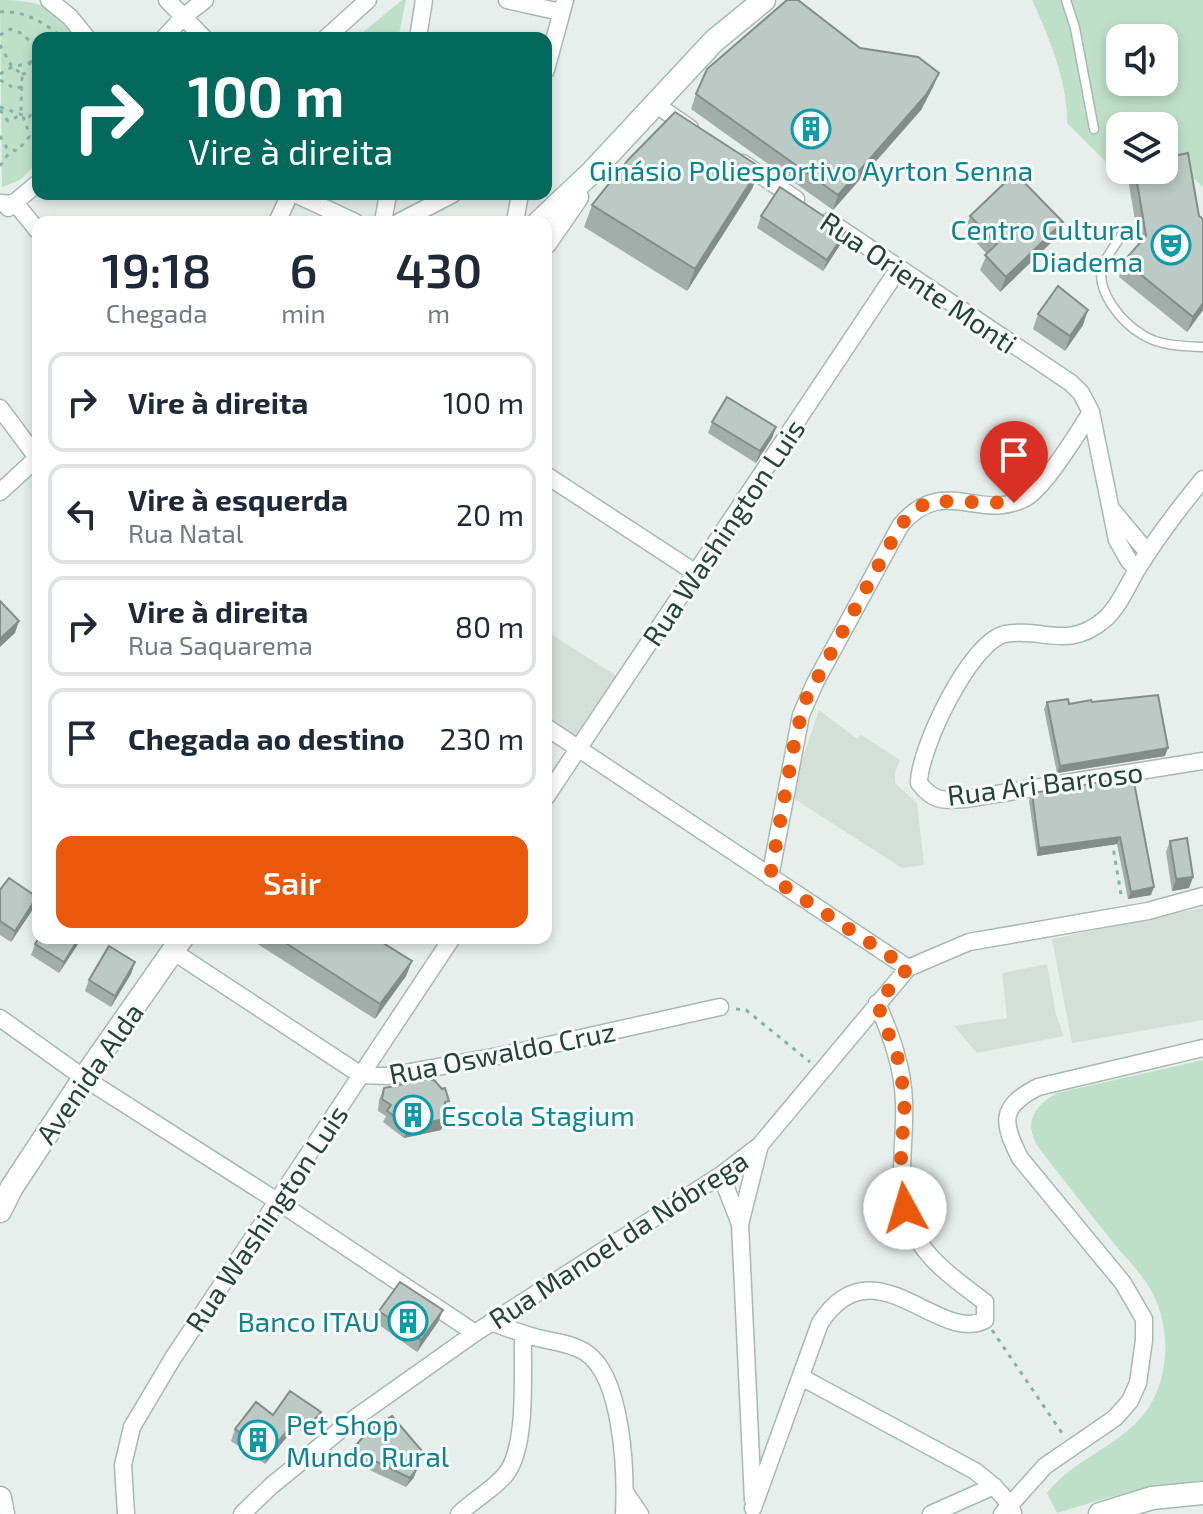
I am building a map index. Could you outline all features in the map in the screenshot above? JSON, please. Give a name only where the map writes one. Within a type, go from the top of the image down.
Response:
[{"type":"main road","points":[[545,216],[592,172],[714,41],[764,0]]},
{"type":"main road","points":[[552,233],[592,172]]},
{"type":"main road","name":"Avenida Alda","points":[[0,1211],[12,1187],[84,1078],[178,945]]},
{"type":"main road","points":[[1100,1514],[1152,1498],[1203,1493]]},
{"type":"main road","points":[[0,1498],[3,1514]]},
{"type":"street","points":[[49,0],[82,32]]},
{"type":"street","points":[[167,0],[198,32]]},
{"type":"street","points":[[169,32],[205,0]]},
{"type":"street","points":[[333,32],[368,0]]},
{"type":"street","points":[[419,32],[424,0]]},
{"type":"street","points":[[507,0],[562,6],[552,46]]},
{"type":"street","name":"Rua Oriente Monti","points":[[655,104],[1071,383],[1081,393],[1091,412],[1117,540],[1137,569]]},
{"type":"street","points":[[0,213],[8,203],[32,187]]},
{"type":"street","points":[[306,200],[342,216]]},
{"type":"street","points":[[411,216],[441,200]]},
{"type":"street","points":[[8,203],[32,225]]},
{"type":"street","name":"Rua Washington Luis","points":[[552,788],[899,268]]},
{"type":"street","points":[[0,408],[32,450]]},
{"type":"street","points":[[770,877],[796,734],[806,699],[900,526],[914,510],[930,501],[1014,503],[1030,495],[1091,412]]},
{"type":"street","points":[[0,492],[32,463]]},
{"type":"street","points":[[552,479],[696,573]]},
{"type":"street","points":[[1203,479],[1203,486]]},
{"type":"street","points":[[1148,553],[1203,479]]},
{"type":"street","name":"Rua Oriente Monti","points":[[1113,510],[1148,553]]},
{"type":"street","name":"Rua Ari Barroso","points":[[1148,553],[1107,618],[1084,632],[1076,636],[1052,637],[1006,634],[990,640],[957,684],[923,754],[919,783],[929,796],[945,800],[965,799],[1203,761]]},
{"type":"street","points":[[552,731],[908,968]]},
{"type":"street","name":"Rua Manoel da Nóbrega","points":[[243,1514],[271,1486],[355,1418],[491,1322],[721,1175],[760,1145],[908,968],[969,942],[1182,903],[1203,896]]},
{"type":"street","name":"Rua Washington Luis","points":[[126,1514],[123,1465],[132,1427],[173,1358],[448,944]]},
{"type":"street","name":"Rua Oswaldo Cruz","points":[[178,945],[361,1075],[388,1076],[509,1054],[720,1007]]},
{"type":"street","points":[[754,1511],[820,1323],[830,1308],[850,1295],[869,1291],[889,1292],[950,1321],[969,1326],[985,1320],[985,1302],[938,1264],[916,1236],[905,1208],[900,1174],[905,1099],[898,1059],[877,1003]]},
{"type":"street","points":[[0,1018],[84,1078],[277,1201],[475,1333]]},
{"type":"street","points":[[801,1377],[975,1471],[994,1486],[1009,1511],[1045,1466],[1115,1418],[1130,1401],[1143,1360],[1144,1319],[1123,1283],[1020,1158],[1010,1138],[1007,1122],[1010,1106],[1038,1087],[1203,1048]]},
{"type":"street","points":[[754,1511],[740,1224],[760,1145]]},
{"type":"street","points":[[721,1175],[740,1224]]},
{"type":"street","points":[[491,1322],[523,1334],[566,1344],[586,1352],[597,1363],[608,1379],[615,1401],[625,1492],[624,1514]]},
{"type":"street","points":[[459,1514],[506,1475],[516,1459],[520,1438],[523,1334]]},
{"type":"street","points":[[931,1514],[994,1486]]},
{"type":"street","points":[[625,1492],[640,1514]]},
{"type":"lane","points":[[1066,0],[1075,28],[1094,129]]},
{"type":"lane","points":[[1123,233],[1103,265],[1101,281],[1104,293],[1143,336],[1173,346],[1203,347]]},
{"type":"path","points":[[0,12],[30,16],[54,32]]},
{"type":"path","points":[[0,35],[10,29],[23,34],[32,44]]},
{"type":"path","points":[[0,45],[12,67],[22,74],[32,72]]},
{"type":"path","points":[[0,74],[32,61]]},
{"type":"path","points":[[0,136],[7,148],[17,151],[30,136],[21,114],[22,74]]},
{"type":"path","points":[[0,80],[14,88],[22,87]]},
{"type":"path","points":[[0,108],[8,121],[21,114]]},
{"type":"path","points":[[0,108],[29,117],[32,113]]},
{"type":"path","points":[[0,166],[11,149]]},
{"type":"path","points":[[1112,838],[1124,913]]},
{"type":"path","points":[[720,1007],[746,1010],[821,1071]]},
{"type":"path","points":[[985,1320],[1072,1448]]},
{"type":"shaded area","points":[[552,635],[623,680],[580,744],[552,723]]},
{"type":"shaded area","points":[[819,710],[857,739],[861,735],[900,760],[895,783],[917,803],[924,865],[902,868],[790,796]]},
{"type":"shaded area","points":[[1203,908],[1203,1020],[1072,1043],[1052,939]]},
{"type":"shaded area","points":[[1047,964],[1056,1015],[1064,1036],[977,1053],[954,1026],[1007,1018],[1002,973]]},
{"type":"green space","points":[[0,0],[24,1],[54,12],[73,32],[32,32],[32,168],[20,180],[2,187]]},
{"type":"green space","points":[[402,0],[406,0],[399,32],[363,32]]},
{"type":"green space","points":[[1032,0],[1203,0],[1203,187],[1182,168],[1178,169],[1178,112],[1106,112],[1106,162],[1067,123],[1061,76]]},
{"type":"green space","points":[[1203,1060],[1203,1482],[1147,1488],[1057,1513],[1047,1493],[1068,1473],[1127,1431],[1148,1408],[1162,1377],[1165,1343],[1159,1309],[1149,1287],[1039,1148],[1032,1131],[1033,1116],[1042,1104],[1057,1093]]},
{"type":"building","name":"Ginásio Poliesportivo Ayrton Senna","points":[[787,0],[798,0],[860,48],[918,57],[939,73],[926,95],[838,195],[696,94],[707,69]]},
{"type":"building","points":[[675,112],[760,167],[695,269],[592,205],[628,160]]},
{"type":"building","name":"Centro Cultural Diadema","points":[[1188,153],[1199,216],[1203,219],[1203,303],[1193,317],[1124,261],[1146,236],[1137,184],[1178,184],[1178,155]]},
{"type":"building","points":[[1015,173],[1063,222],[1006,277],[985,255],[997,244],[970,216]]},
{"type":"building","points":[[780,187],[846,231],[827,260],[761,216]]},
{"type":"building","points":[[1058,286],[1088,310],[1070,336],[1038,314]]},
{"type":"building","points":[[727,397],[776,427],[760,451],[712,422]]},
{"type":"building","points":[[0,601],[19,621],[0,639]]},
{"type":"building","points":[[1158,695],[1168,748],[1060,766],[1047,702],[1068,699],[1069,704]]},
{"type":"building","points":[[1133,777],[1154,887],[1131,892],[1120,837],[1039,848],[1032,793]]},
{"type":"building","points":[[1187,838],[1193,877],[1176,879],[1170,841]]},
{"type":"building","points":[[9,878],[32,894],[32,905],[15,931],[0,921],[0,890]]},
{"type":"building","points":[[35,944],[75,944],[64,962]]},
{"type":"building","points":[[287,944],[385,944],[412,961],[380,1004]]},
{"type":"building","points":[[109,946],[135,962],[115,996],[89,980]]},
{"type":"building","name":"Escola Stagium","points":[[434,1080],[442,1089],[445,1088],[449,1101],[445,1102],[445,1119],[409,1126],[387,1111],[391,1105],[382,1099],[384,1088]]},
{"type":"building","name":"Banco ITAU","points":[[400,1282],[443,1310],[421,1340],[379,1311]]},
{"type":"building","points":[[290,1391],[321,1412],[311,1424],[299,1416],[269,1453],[235,1429],[256,1402],[273,1415]]},
{"type":"building","points":[[392,1416],[422,1451],[406,1460],[418,1467],[410,1478],[352,1450],[368,1431]]},
{"type":"place","name":"Ginásio Poliesportivo Ayrton Senna","points":[[811,129]]},
{"type":"place","name":"Centro Cultural Diadema","points":[[1171,245]]},
{"type":"place","name":"Escola Stagium","points":[[413,1115]]},
{"type":"place","name":"Banco ITAU","points":[[408,1321]]},
{"type":"place","name":"Pet Shop Mundo Rural","points":[[258,1440]]},
{"type":"route","points":[[905,1208],[900,1174],[905,1099],[898,1059],[877,1003],[908,968],[770,877],[796,734],[806,699],[900,526],[914,510],[930,501],[987,505],[1014,503]]}]
